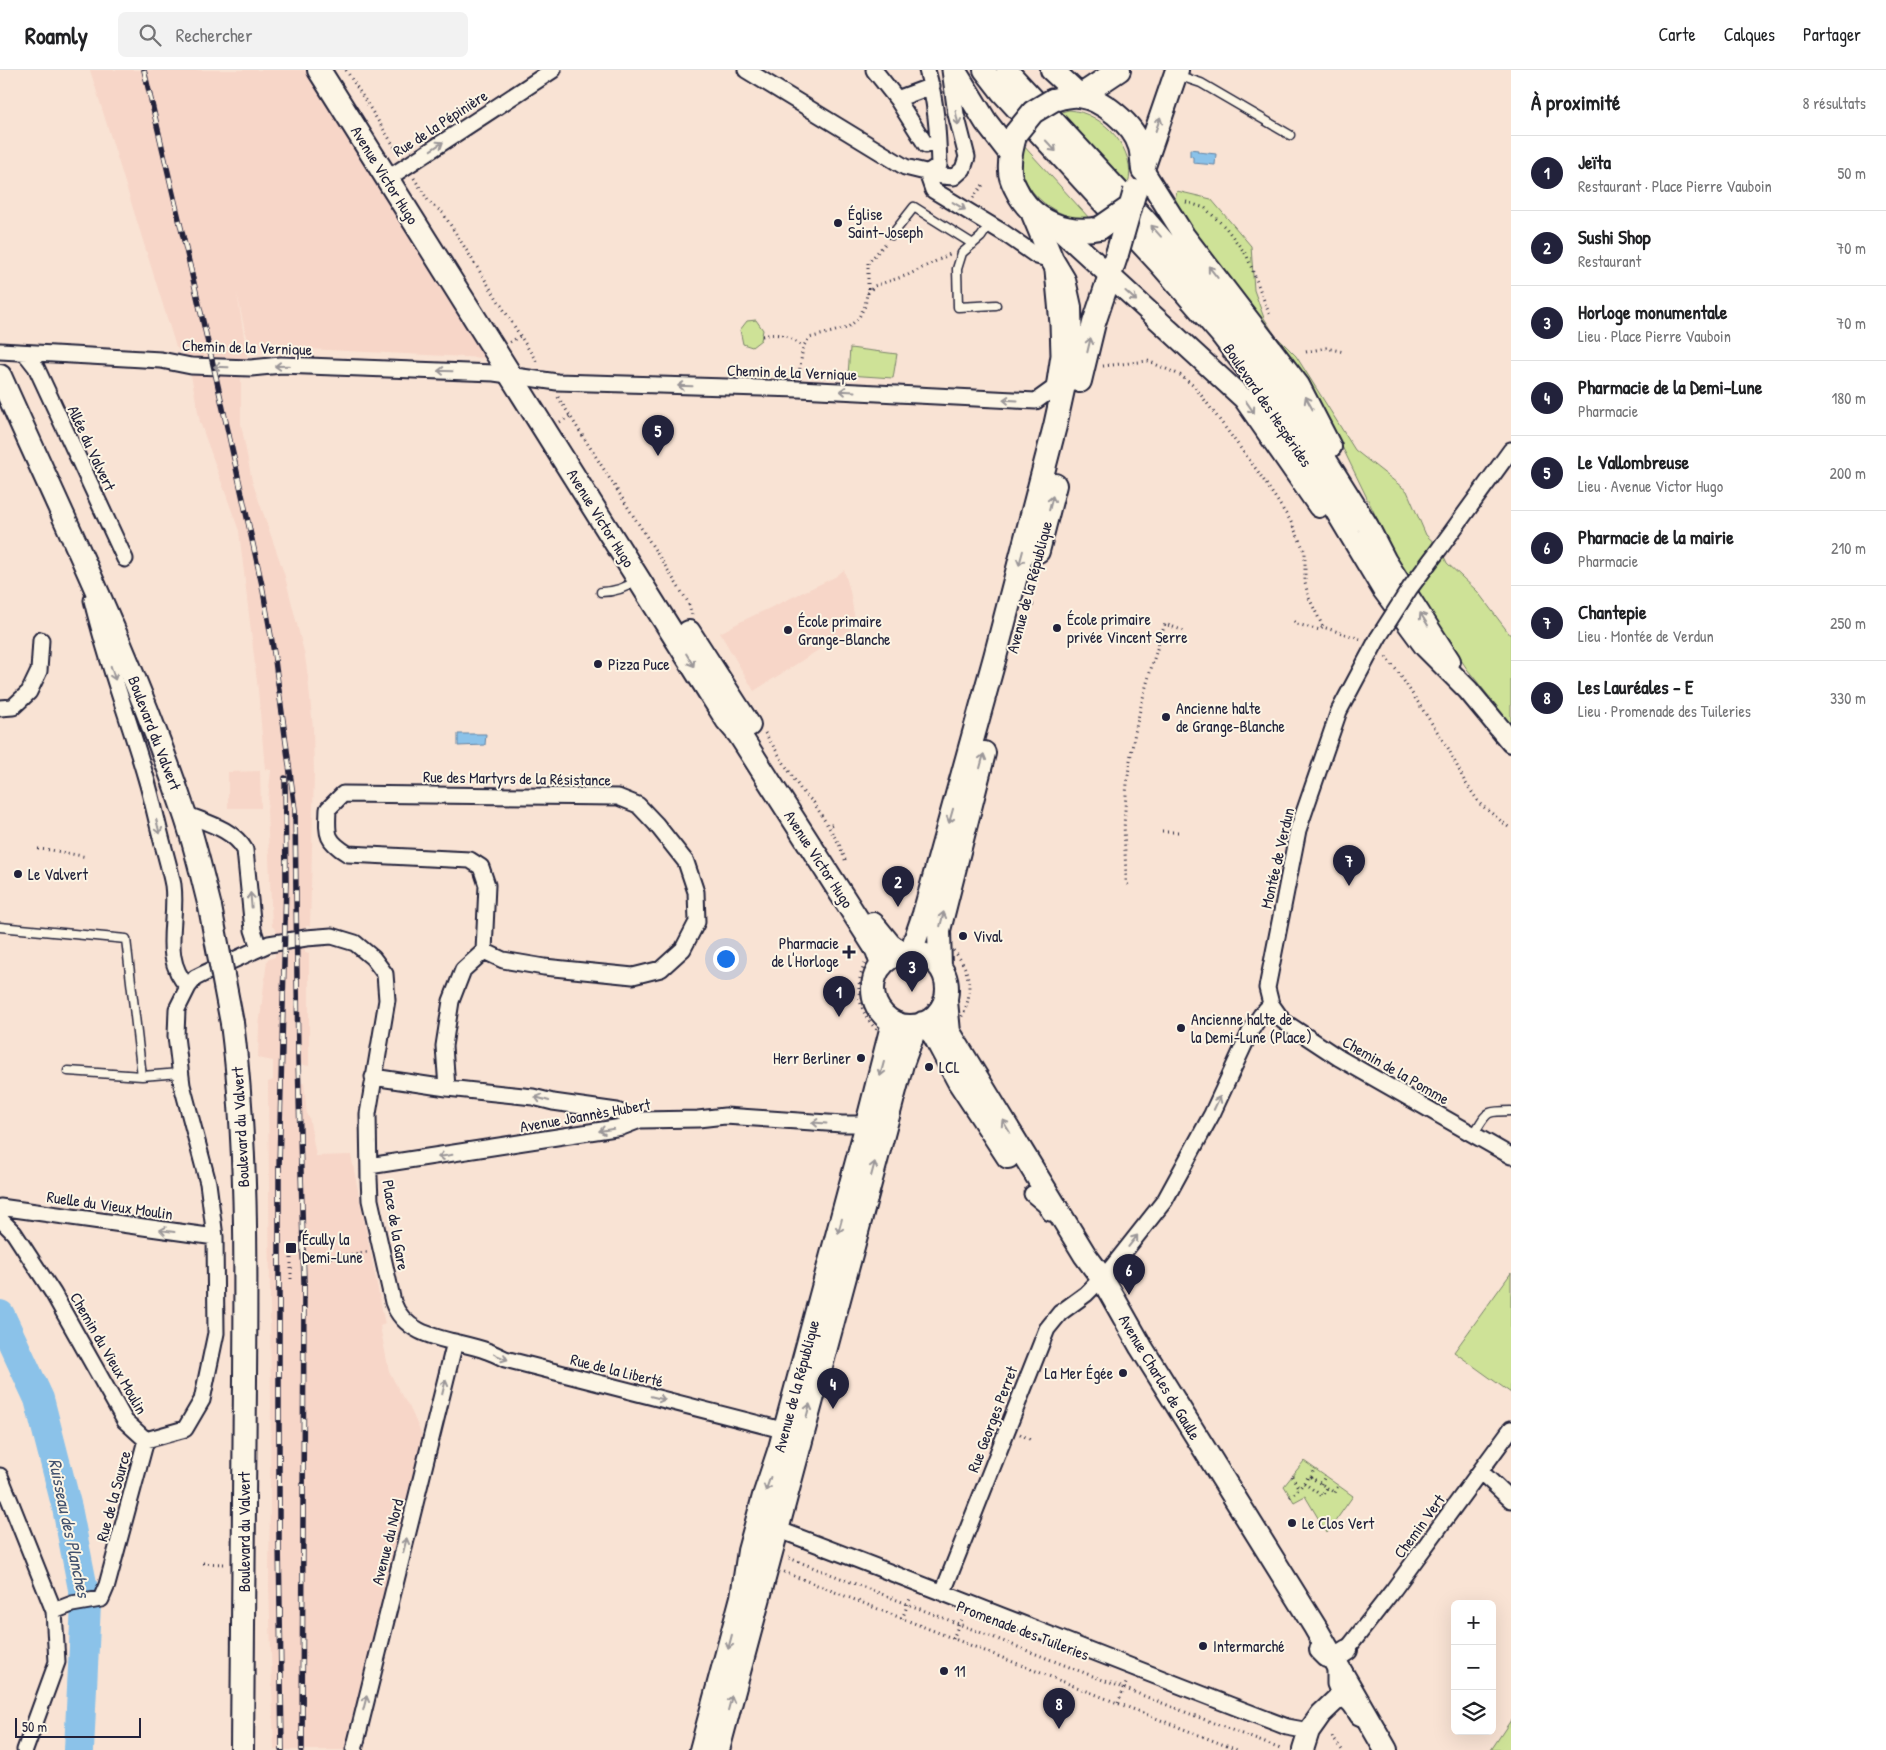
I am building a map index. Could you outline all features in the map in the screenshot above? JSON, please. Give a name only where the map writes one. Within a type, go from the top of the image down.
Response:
[{"type":"main road","name":"Avenue Victor Hugo","points":[[319,70],[708,690],[728,720],[896,946]]},
{"type":"main road","name":"Avenue Victor Hugo","points":[[332,70],[402,169],[510,375],[673,612],[696,641],[878,932],[896,946]]},
{"type":"main road","points":[[952,70],[986,122],[1013,143]]},
{"type":"main road","name":"Boulevard des Hespérides","points":[[984,70],[1001,92],[1161,266],[1220,334],[1250,373],[1337,512],[1383,590],[1425,647],[1468,690],[1511,742]]},
{"type":"main road","name":"Boulevard des Hespérides","points":[[1007,70],[1146,220],[1233,321],[1297,413],[1368,526],[1386,561],[1468,690]]},
{"type":"main road","points":[[1052,70],[1080,96]]},
{"type":"main road","points":[[1080,96],[1120,70]]},
{"type":"main road","points":[[1057,227],[1090,230],[1100,228],[1132,200],[1176,72]]},
{"type":"main road","points":[[1368,526],[1299,384],[1184,235],[1143,170],[1140,146],[1128,126],[1111,110],[1098,102],[1080,96],[1067,96],[1053,100],[1033,112],[1013,143],[1011,179],[1019,195],[1033,214],[1057,227],[1244,399],[1334,528],[1383,590]]},
{"type":"main road","name":"Avenue de la République","points":[[940,967],[939,930],[978,775],[1047,519],[1094,323],[1117,254],[1132,200]]},
{"type":"main road","name":"Avenue de la République","points":[[896,946],[995,657],[1055,426],[1071,353],[1072,326],[1064,280],[1052,260],[1033,214]]},
{"type":"main road","name":"Boulevard du Valvert","points":[[0,376],[71,532],[153,726],[185,814],[210,907],[232,1023],[239,1078],[243,1135],[246,1242],[242,1750]]},
{"type":"main road","points":[[916,1032],[885,1016],[878,1008],[874,997],[876,975],[896,946],[927,956],[940,967]]},
{"type":"main road","name":"Avenue Charles de Gaulle","points":[[916,1032],[946,1001],[948,989],[946,977],[940,967]]},
{"type":"main road","name":"Avenue de la République","points":[[718,1750],[774,1561],[786,1431],[867,1124],[916,1032]]},
{"type":"main road","name":"Avenue de la République","points":[[786,1431],[902,1064],[916,1032]]},
{"type":"main road","name":"Avenue Charles de Gaulle","points":[[916,1032],[958,1082],[1032,1194],[1141,1348],[1340,1652],[1385,1750]]},
{"type":"main road","name":"Avenue Charles de Gaulle","points":[[916,1032],[1084,1255],[1122,1336],[1211,1480],[1226,1512],[1263,1562],[1371,1750]]},
{"type":"main road","name":"Avenue de la République","points":[[701,1750],[742,1598],[744,1576],[776,1528]]},
{"type":"main road","points":[[1263,1562],[1320,1650],[1327,1656],[1340,1652]]},
{"type":"main road","points":[[1303,1750],[1309,1731],[1321,1714],[1340,1696],[1352,1702],[1385,1750]]},
{"type":"street","name":"Rue de la Pépinière","points":[[402,169],[553,70]]},
{"type":"street","points":[[746,70],[905,167],[954,177],[963,169],[967,157],[956,114],[952,70]]},
{"type":"street","points":[[874,70],[897,99],[926,145]]},
{"type":"street","points":[[924,172],[939,165],[938,131],[933,94],[927,70]]},
{"type":"street","points":[[897,99],[933,94]]},
{"type":"street","points":[[933,94],[926,132],[924,172],[933,190],[1037,256],[1052,260]]},
{"type":"street","name":"Avenue de la République","points":[[1052,260],[1059,355],[1054,388]]},
{"type":"street","name":"Chemin de la Vernique","points":[[0,351],[161,360],[191,366],[251,368],[281,365],[510,375],[557,382],[799,389],[1036,401],[1054,388]]},
{"type":"street","name":"Allée du Valvert","points":[[25,353],[36,367],[125,559]]},
{"type":"street","name":"Montée de Verdun","points":[[1271,1004],[1267,988],[1268,976],[1298,830],[1339,711],[1374,645],[1410,588],[1511,450]]},
{"type":"street","points":[[84,563],[98,626],[146,779],[173,886],[174,916],[171,952],[180,979],[188,987],[177,1009],[176,1036],[180,1073],[208,1183],[215,1237],[216,1333],[202,1400],[185,1429],[146,1440]]},
{"type":"street","points":[[0,708],[13,707],[29,692],[39,671],[40,640]]},
{"type":"street","name":"Rue des Martyrs de la Résistance","points":[[343,794],[618,797],[638,805],[656,824],[686,862],[696,892],[697,922],[683,949],[661,968],[632,976],[544,967],[503,960],[484,951],[487,885],[481,868],[470,860],[348,854],[334,846],[327,832],[328,809],[343,794]]},
{"type":"street","points":[[185,814],[232,834],[240,840],[245,850],[253,930],[259,948]]},
{"type":"street","name":"Place de la Gare","points":[[188,987],[195,978],[268,944],[306,938],[332,936],[355,943],[373,958],[385,974],[387,1000],[368,1114],[370,1200],[396,1309],[407,1322],[419,1330],[437,1338],[455,1342]]},
{"type":"street","points":[[447,1088],[444,1046],[451,1001],[463,970],[484,951]]},
{"type":"street","points":[[1096,1284],[1165,1200],[1212,1114],[1248,1035],[1271,1004]]},
{"type":"street","name":"Chemin de la Pomme","points":[[1271,1004],[1283,1021],[1339,1058],[1511,1156]]},
{"type":"street","points":[[373,1077],[447,1088],[533,1097],[552,1102],[617,1111],[640,1120]]},
{"type":"street","name":"Avenue Joannès Hubert","points":[[369,1166],[622,1128],[640,1120],[698,1119],[725,1116],[867,1124]]},
{"type":"street","name":"Ruelle du Vieux Moulin","points":[[0,1207],[215,1237]]},
{"type":"street","name":"Chemin du Vieux Moulin","points":[[0,1219],[14,1233],[54,1293],[125,1421],[146,1440]]},
{"type":"street","name":"Rue Georges Perret","points":[[943,1592],[1047,1329],[1064,1310],[1096,1284]]},
{"type":"street","name":"Rue de la Liberté","points":[[455,1342],[486,1350],[505,1359],[786,1431]]},
{"type":"street","name":"Avenue du Nord","points":[[354,1750],[455,1342]]},
{"type":"street","name":"Chemin Vert","points":[[1340,1652],[1511,1430]]},
{"type":"street","name":"Rue de la Source","points":[[54,1611],[72,1604],[101,1599],[107,1585],[146,1440]]},
{"type":"street","points":[[1480,1472],[1511,1500]]},
{"type":"street","points":[[0,1476],[54,1611],[57,1662],[25,1750]]},
{"type":"street","name":"Promenade des Tuileries","points":[[776,1528],[943,1592],[1132,1668],[1287,1727],[1309,1731]]},
{"type":"street","points":[[1340,1652],[1334,1671],[1335,1684],[1340,1696]]},
{"type":"lane","points":[[1176,72],[1201,83],[1290,135]]},
{"type":"lane","points":[[892,234],[914,207],[971,243]]},
{"type":"lane","points":[[990,225],[962,253],[957,269],[958,307],[996,305]]},
{"type":"lane","name":"Avenue de la République","points":[[1054,388],[1052,404],[1055,426]]},
{"type":"lane","points":[[601,592],[614,592],[639,579]]},
{"type":"lane","points":[[0,927],[126,937],[142,1076]]},
{"type":"lane","points":[[68,1071],[142,1076],[180,1073]]},
{"type":"lane","points":[[1473,1134],[1486,1114],[1494,1111],[1511,1110]]},
{"type":"path","name":"Avenue Victor Hugo","points":[[346,70],[402,169],[429,202],[443,213],[688,602],[693,620]]},
{"type":"path","points":[[970,203],[985,182]]},
{"type":"path","points":[[1183,202],[1205,208],[1226,228],[1247,256],[1271,318]]},
{"type":"path","points":[[799,382],[800,358],[803,347],[809,338],[847,328],[858,319],[865,306],[868,294],[868,263],[892,234]]},
{"type":"path","points":[[868,294],[874,286],[908,274],[971,243]]},
{"type":"path","points":[[762,336],[772,334],[791,337],[803,347]]},
{"type":"path","points":[[1306,352],[1326,348],[1344,352]]},
{"type":"path","points":[[1097,367],[1148,361],[1180,375],[1195,387],[1259,473],[1290,520],[1305,552],[1305,583],[1309,598],[1323,627]]},
{"type":"path","points":[[1028,604],[1037,606]]},
{"type":"path","points":[[1294,621],[1297,624],[1320,630],[1323,627],[1361,639],[1358,647],[1374,645],[1398,672],[1448,748],[1465,782],[1480,804],[1511,829]]},
{"type":"path","points":[[1128,885],[1126,882],[1125,810],[1133,740],[1148,675],[1165,624],[1187,632]]},
{"type":"path","name":"Avenue Victor Hugo","points":[[764,732],[801,790],[814,803],[839,844],[850,868]]},
{"type":"path","points":[[1162,832],[1181,832]]},
{"type":"path","points":[[38,849],[87,857]]},
{"type":"path","points":[[939,940],[948,946],[959,958],[967,973],[969,984],[967,1005],[956,1025],[916,1032],[875,1028],[863,1007],[860,995],[863,971],[868,960],[896,946],[939,940]]},
{"type":"path","points":[[316,1258],[367,1252]]},
{"type":"path","points":[[291,1258],[291,1281]]},
{"type":"path","points":[[1312,1477],[1314,1468]]},
{"type":"path","points":[[1292,1476],[1299,1489]]},
{"type":"path","points":[[1290,1497],[1309,1476],[1312,1477]]},
{"type":"path","points":[[1321,1484],[1324,1476]]},
{"type":"path","points":[[1312,1477],[1335,1493],[1338,1485]]},
{"type":"path","points":[[1304,1483],[1322,1496],[1327,1488]]},
{"type":"path","points":[[774,1561],[902,1619],[1238,1750]]},
{"type":"path","name":"Promenade des Tuileries","points":[[774,1561],[908,1604],[1283,1750]]},
{"type":"path","points":[[203,1563],[230,1564]]},
{"type":"path","points":[[902,1619],[908,1604]]},
{"type":"path","points":[[953,1639],[959,1624]]},
{"type":"path","points":[[1118,1703],[1124,1688]]},
{"type":"path","points":[[1332,1736],[1342,1750]]},
{"type":"shaded area","points":[[90,70],[315,70],[486,358],[248,346],[237,293],[248,362],[223,373],[241,376],[241,424],[252,481],[284,573],[305,656],[308,678],[313,728],[314,774],[310,926],[306,926],[305,952],[309,953],[309,1066],[299,1064],[301,1084],[304,1083],[307,1116],[309,1117],[316,1156],[351,1155],[385,1324],[380,1326],[389,1371],[409,1406],[426,1444],[346,1750],[274,1750],[269,1586],[271,1403],[268,1082],[273,1080],[273,1061],[258,1058],[259,1027],[267,960],[275,957],[276,930],[272,926],[267,810],[271,770],[265,769],[258,690],[239,531],[200,422],[191,375],[207,373],[189,360],[176,347]]},
{"type":"shaded area","name":"École primaire Grange-Blanche","points":[[844,570],[856,626],[754,691],[720,633],[835,577]]},
{"type":"shaded area","points":[[260,771],[261,808],[228,808],[228,772]]},
{"type":"green space","points":[[1069,110],[1082,112],[1094,118],[1115,136],[1123,147],[1128,159],[1130,172],[1128,185],[1057,113]]},
{"type":"green space","points":[[1022,144],[1090,219],[1069,216],[1058,212],[1048,206],[1032,191],[1022,171]]},
{"type":"green space","points":[[1177,191],[1211,199],[1251,246],[1254,290],[1264,318],[1275,335],[1296,356],[1355,450],[1407,491],[1426,535],[1440,548],[1447,563],[1477,591],[1511,636],[1511,724],[1467,669],[1400,566],[1334,430],[1312,390],[1198,238],[1180,211],[1175,199]]},
{"type":"green space","points":[[756,320],[763,330],[761,340],[752,347],[743,344],[740,330],[747,321]]},
{"type":"green space","points":[[850,348],[897,354],[893,378],[848,375]]},
{"type":"green space","points":[[1511,1273],[1511,1393],[1454,1352]]},
{"type":"green space","points":[[1304,1461],[1353,1496],[1327,1533],[1305,1496],[1294,1502],[1284,1486]]},
{"type":"green space","points":[[1511,1720],[1511,1750],[1491,1750]]},
{"type":"water","points":[[1190,149],[1216,154],[1215,165],[1193,163]]},
{"type":"water","points":[[458,734],[486,734],[485,745],[458,746]]},
{"type":"waterway","name":"Ruisseau des Planches","points":[[0,1315],[39,1399],[67,1508],[86,1604],[79,1750]]},
{"type":"railway","points":[[144,70],[216,377],[262,585],[274,653],[295,810],[298,1059],[304,1283],[302,1750]]},
{"type":"railway","points":[[282,1750],[279,1539],[279,1168],[286,882],[285,778]]},
{"type":"place","name":"Église Saint-Joseph","points":[[838,223]]},
{"type":"place","name":"Le Vallombreuse","points":[[658,456]]},
{"type":"place","name":"École primaire privée Vincent Serre","points":[[1057,628]]},
{"type":"place","name":"École primaire Grange-Blanche","points":[[788,630]]},
{"type":"place","name":"Pizza Puce","points":[[598,664]]},
{"type":"place","name":"Ancienne halte de Grange-Blanche","points":[[1166,717]]},
{"type":"place","name":"Le Valvert","points":[[18,874]]},
{"type":"place","name":"Chantepie","points":[[1349,886]]},
{"type":"place","name":"Sushi Shop","points":[[898,907]]},
{"type":"place","name":"Vival","points":[[963,936]]},
{"type":"place","name":"Pharmacie de l'Horloge","points":[[849,952]]},
{"type":"place","name":"Horloge monumentale","points":[[912,992]]},
{"type":"place","name":"Jeïta","points":[[839,1017]]},
{"type":"place","name":"Ancienne halte de la Demi-Lune (Place)","points":[[1181,1028]]},
{"type":"place","name":"Herr Berliner","points":[[861,1058]]},
{"type":"place","name":"LCL","points":[[929,1067]]},
{"type":"place","name":"Écully la Demi-Lune","points":[[291,1248]]},
{"type":"place","name":"Pharmacie de la mairie","points":[[1129,1295]]},
{"type":"place","name":"La Mer Égée","points":[[1123,1373]]},
{"type":"place","name":"Pharmacie de la Demi-Lune","points":[[833,1409]]},
{"type":"place","name":"Le Clos Vert","points":[[1292,1523]]},
{"type":"place","name":"Intermarché","points":[[1203,1646]]},
{"type":"place","name":"11","points":[[944,1671]]},
{"type":"place","name":"Les Lauréales - E","points":[[1059,1729]]}]
